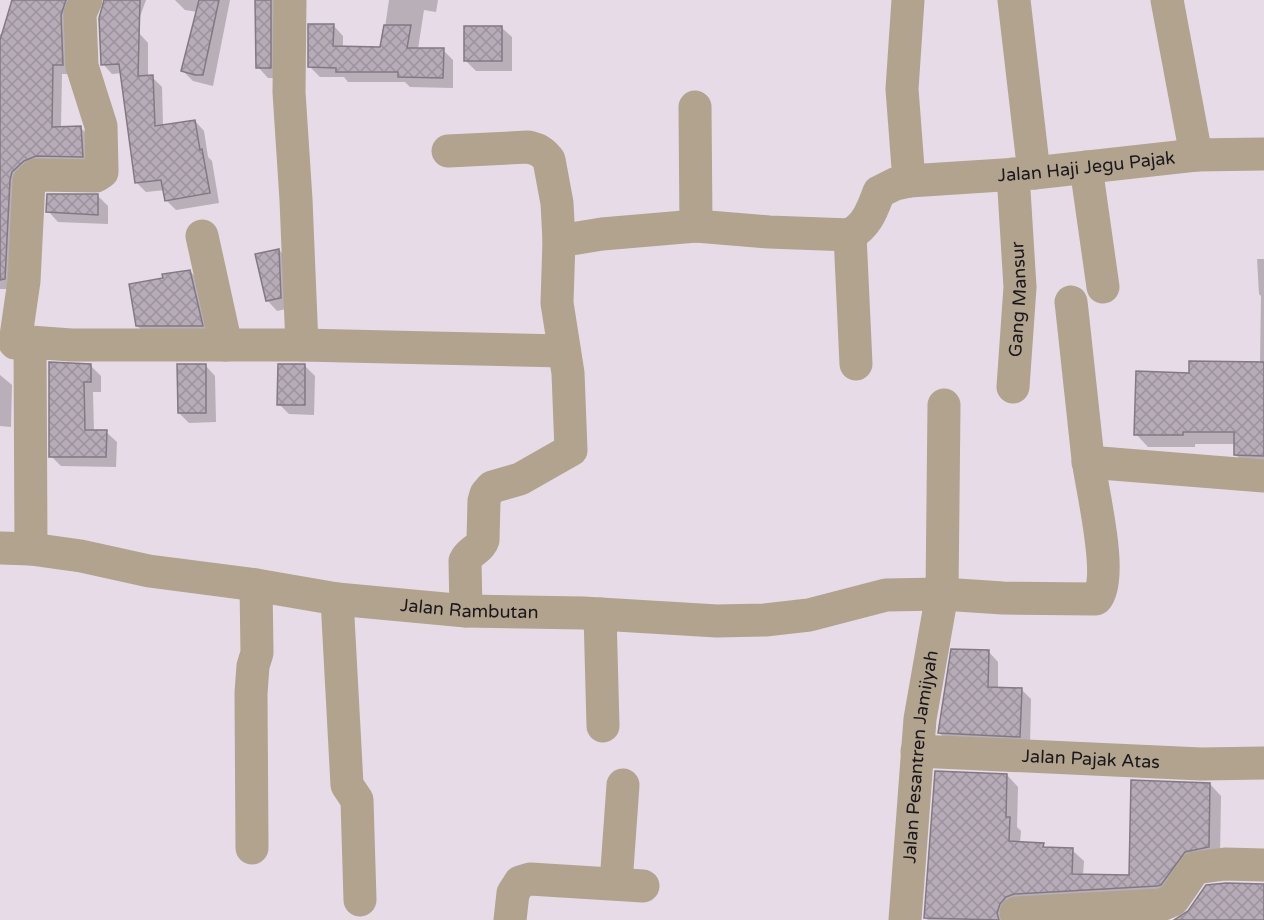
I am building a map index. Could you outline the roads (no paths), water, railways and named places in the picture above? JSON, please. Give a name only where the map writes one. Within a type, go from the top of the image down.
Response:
[{"type":"street","points":[[16,549],[15,342],[24,281],[29,181],[36,175],[96,176],[102,172],[101,126],[82,66],[80,14],[86,0]]},
{"type":"street","points":[[290,0],[289,92],[302,345]]},
{"type":"street","points":[[908,0],[902,89],[909,181]]},
{"type":"street","name":"Gang Mansur","points":[[1013,387],[1020,287],[1024,173],[1014,0]]},
{"type":"street","points":[[1167,0],[1196,155]]},
{"type":"street","points":[[695,107],[696,226]]},
{"type":"street","points":[[448,151],[528,147],[537,149],[549,160],[557,203],[559,242],[557,303],[568,373],[571,450],[520,479],[492,487],[486,494],[483,540],[481,545],[468,554],[465,561],[466,611]]},
{"type":"street","name":"Jalan Haji Jegu Pajak","points":[[850,235],[862,228],[871,216],[879,192],[895,184],[909,181],[1024,173],[1196,155],[1264,154]]},
{"type":"street","points":[[1086,167],[1103,287]]},
{"type":"street","points":[[559,242],[602,234],[696,226],[850,235],[855,364]]},
{"type":"street","points":[[202,236],[226,345]]},
{"type":"street","points":[[1071,302],[1088,462],[1264,476]]},
{"type":"street","points":[[15,342],[71,345],[302,345],[563,351]]},
{"type":"street","points":[[942,594],[944,405]]},
{"type":"street","name":"Jalan Rambutan","points":[[16,549],[81,556],[149,571],[256,585],[337,599],[466,611],[600,614],[717,621],[765,620],[809,615],[886,595],[942,594],[1003,598],[1096,599],[1100,595],[1102,577],[1100,521],[1088,462]]},
{"type":"street","points":[[252,848],[251,693],[253,666],[257,653],[256,585]]},
{"type":"street","name":"Jalan Pesantren Jamijyah","points":[[905,920],[916,751],[942,594]]},
{"type":"street","points":[[337,599],[347,785],[357,800],[360,900]]},
{"type":"street","points":[[600,614],[603,726]]},
{"type":"street","name":"Jalan Pajak Atas","points":[[916,751],[1201,764],[1264,763]]},
{"type":"street","points":[[510,920],[513,893],[520,882],[530,879],[629,885],[623,784]]},
{"type":"street","points":[[1016,913],[1161,904],[1173,900],[1195,868],[1225,864],[1264,865]]}]
